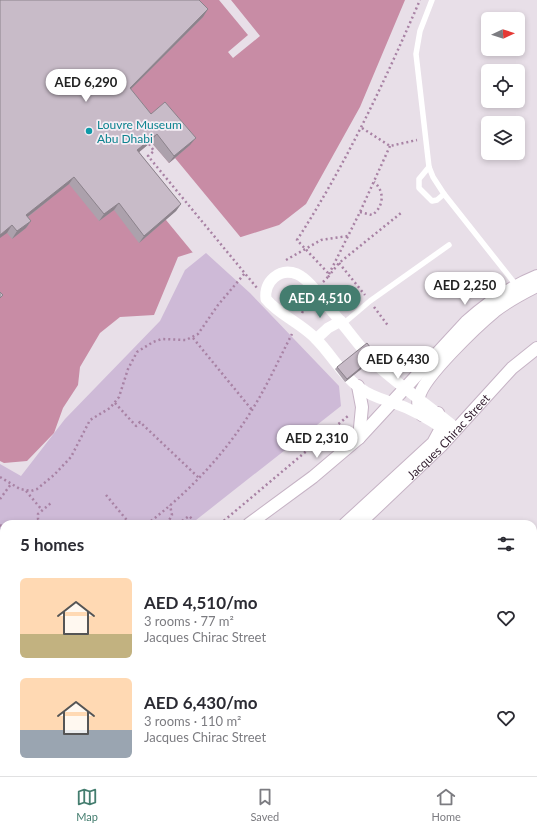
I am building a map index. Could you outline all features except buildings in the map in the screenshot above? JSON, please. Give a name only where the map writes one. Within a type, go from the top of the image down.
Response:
[{"type":"street","points":[[285,272],[296,274],[315,290],[373,360],[438,413],[455,432],[440,426],[422,415],[370,394],[358,386],[316,339],[297,323],[274,307],[266,299],[268,285],[275,277],[285,272]]},
{"type":"street","points":[[254,520],[313,477],[360,438],[466,322],[492,300],[516,285],[537,276]]},
{"type":"street","points":[[422,415],[418,405],[419,398],[425,384],[466,337],[495,311],[537,286]]},
{"type":"street","points":[[316,339],[328,328],[342,322]]},
{"type":"street","name":"Jacques Chirac Street","points":[[363,520],[455,432],[512,368],[537,348]]},
{"type":"street","points":[[358,386],[362,412],[360,438]]},
{"type":"street","points":[[349,520],[433,443],[439,433],[440,426],[438,413]]},
{"type":"lane","points":[[432,0],[420,31],[416,54],[429,167],[432,177],[444,194],[516,285]]},
{"type":"lane","points":[[429,167],[419,179],[419,188],[432,201],[437,200],[444,194]]},
{"type":"lane","points":[[342,322],[449,245]]},
{"type":"lane","points":[[0,680],[0,695]]},
{"type":"path","points":[[328,272],[297,240],[332,185],[362,128],[420,0]]},
{"type":"path","points":[[362,128],[390,146],[425,139]]},
{"type":"path","points":[[25,491],[37,489],[61,470],[73,454],[90,420],[105,412],[115,403],[122,391],[131,360],[145,346],[162,340],[186,340],[193,338],[202,330],[218,304],[245,274],[148,156],[154,151],[149,144]]},
{"type":"path","points":[[327,278],[328,272],[360,212],[390,146]]},
{"type":"path","points":[[360,212],[372,215],[379,208],[382,196],[378,186],[374,182]]},
{"type":"path","points":[[152,520],[199,478],[228,444],[252,410],[315,290],[339,263],[401,213]]},
{"type":"path","points":[[275,277],[280,264],[321,240],[348,236]]},
{"type":"path","points":[[193,338],[252,410]]},
{"type":"path","points":[[115,403],[136,426],[140,422],[199,478]]},
{"type":"path","points":[[225,520],[279,476],[350,413]]},
{"type":"path","points":[[0,477],[25,491],[42,510]]},
{"type":"path","points":[[0,499],[11,484]]},
{"type":"path","points":[[106,496],[127,520]]},
{"type":"path","points":[[39,520],[37,517],[42,510],[51,503]]},
{"type":"path","points":[[169,520],[172,514],[170,505]]},
{"type":"path","points":[[183,520],[188,516],[193,520]]},
{"type":"shaded area","points":[[0,0],[405,0],[360,107],[306,204],[279,225],[178,257],[154,315],[120,317],[100,333],[80,367],[78,385],[63,408],[54,433],[27,461],[4,463],[0,461]]},
{"type":"shaded area","points":[[206,253],[250,293],[339,386],[341,406],[196,520],[0,520],[0,464],[21,476],[65,419],[160,321],[185,270]]},
{"type":"pier","points":[[219,0],[231,0],[260,36],[233,58],[228,52],[248,35]]},
{"type":"pier","points":[[151,142],[169,163],[175,158],[242,239],[194,254],[166,220],[132,158]]},
{"type":"place","name":"Louvre Museum Abu Dhabi","points":[[89,131]]}]
